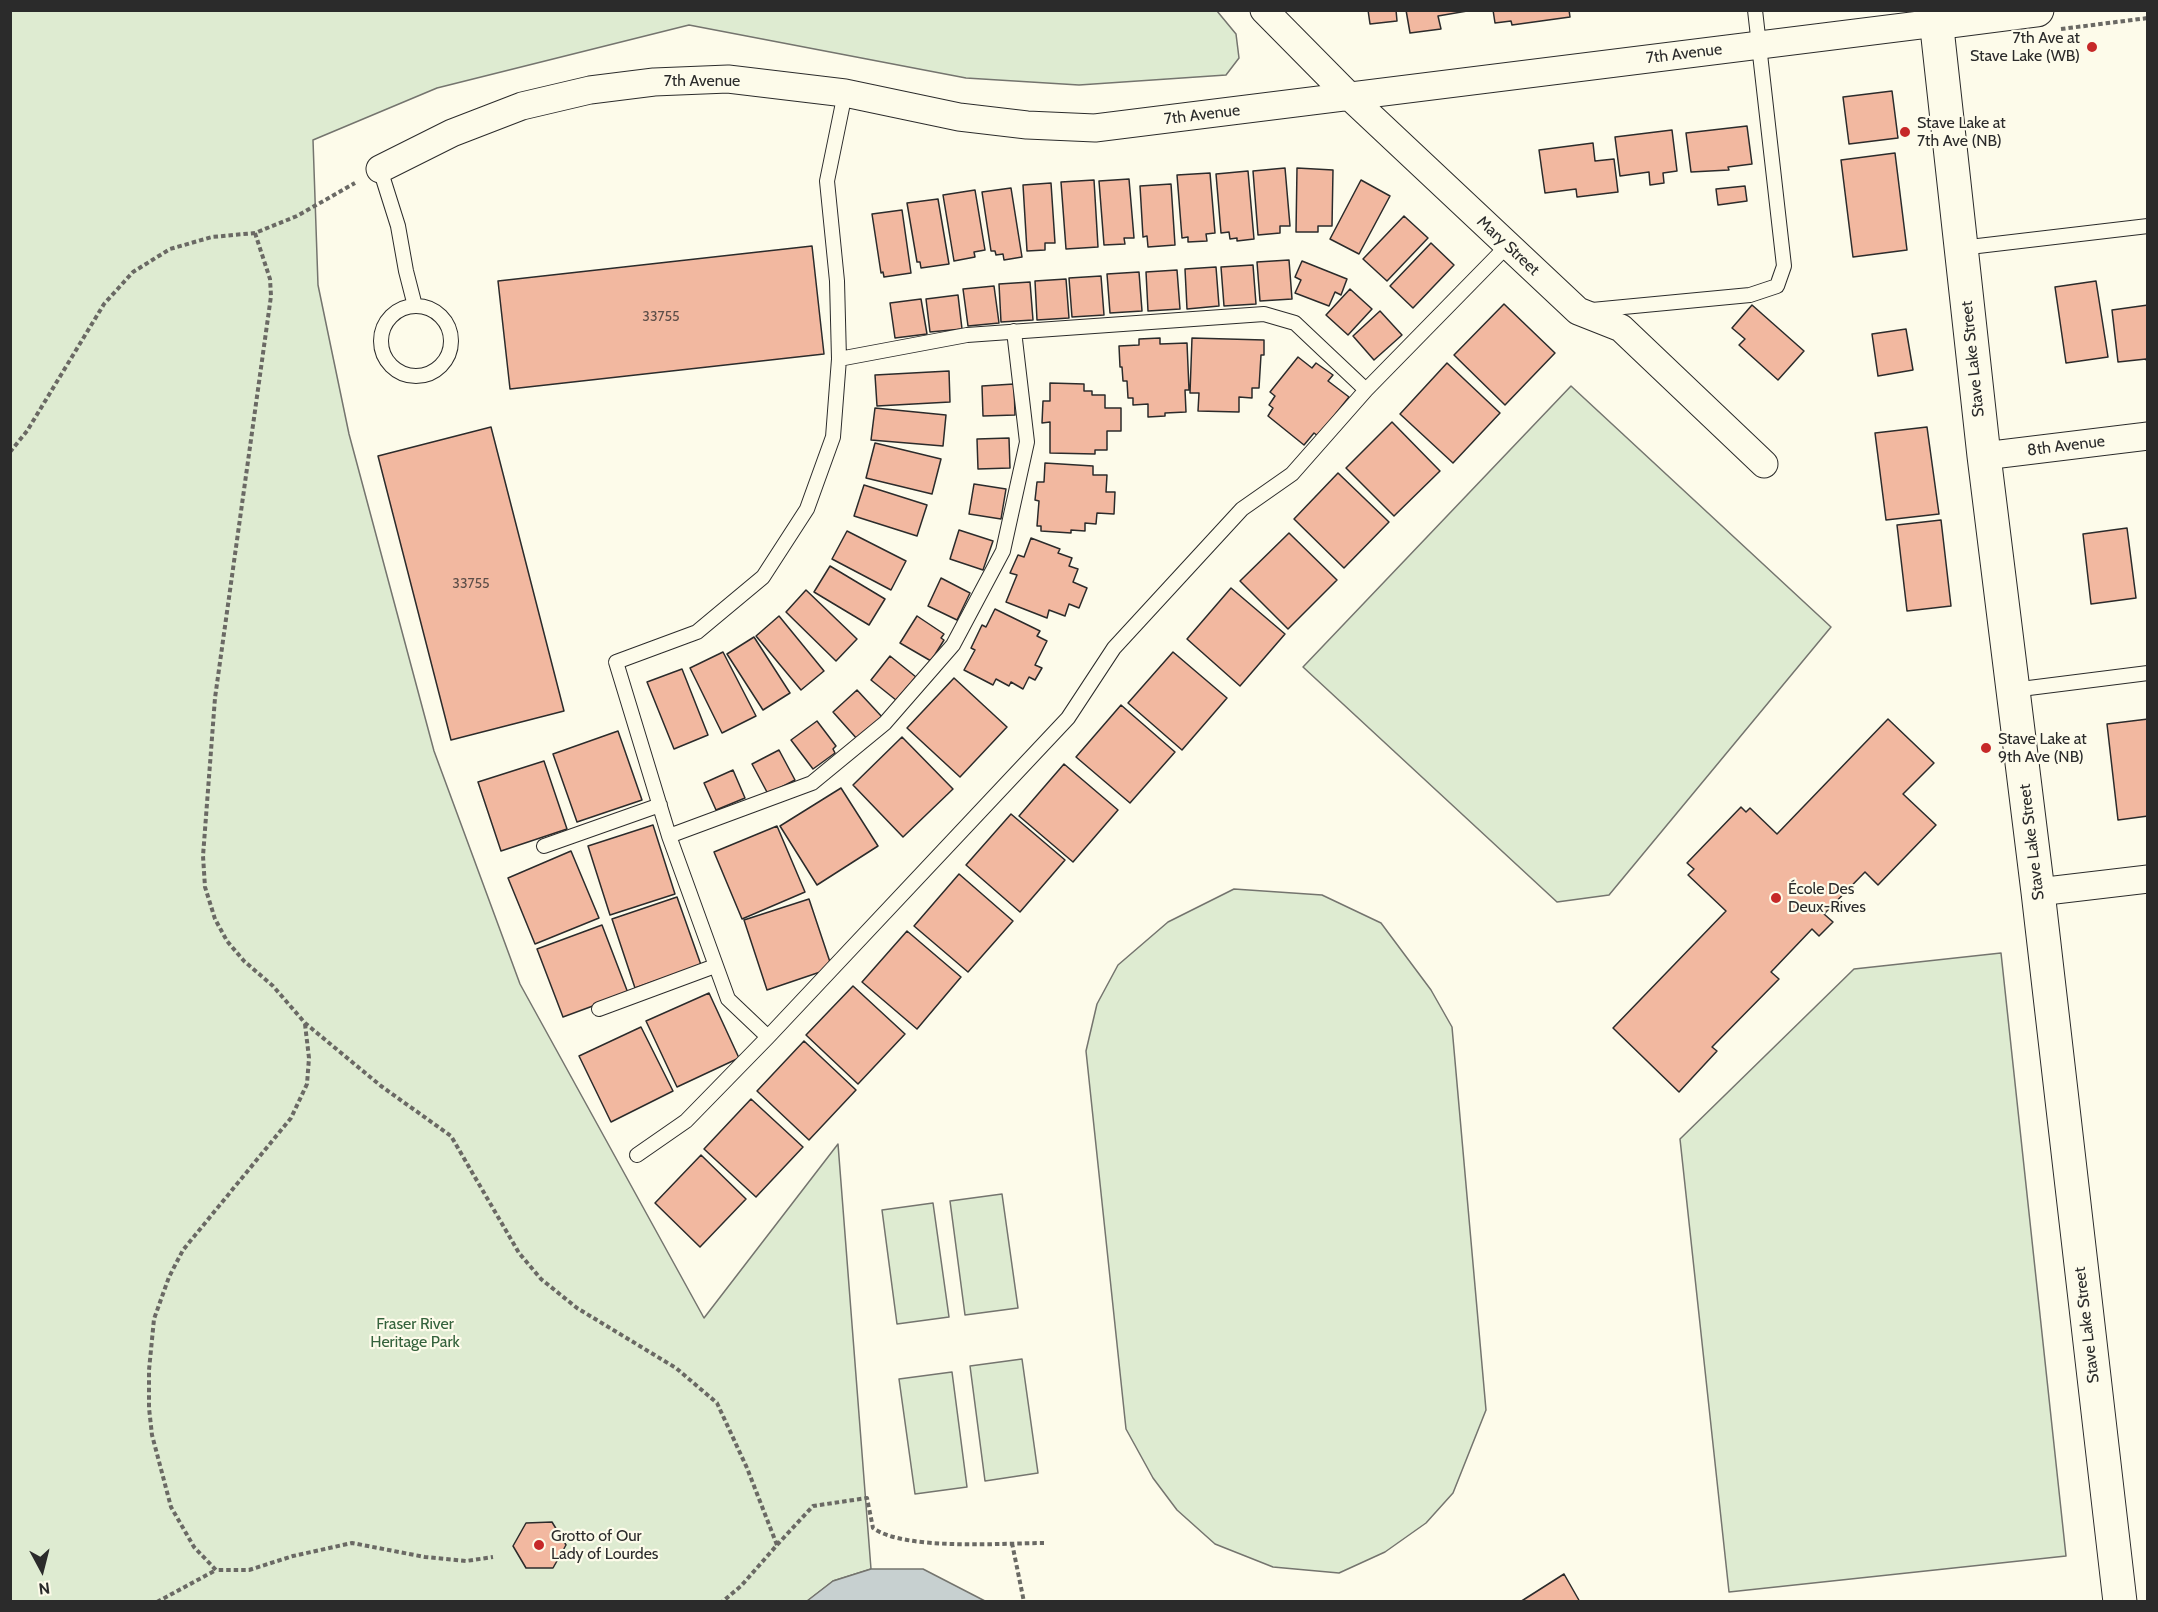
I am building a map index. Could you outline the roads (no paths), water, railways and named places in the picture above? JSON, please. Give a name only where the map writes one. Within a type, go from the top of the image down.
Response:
[{"type":"main road","name":"7th Avenue","points":[[1935,17],[2037,10]]},
{"type":"main road","name":"Stave Lake Street","points":[[1935,17],[1984,456],[2038,892],[2120,1602]]},
{"type":"street","name":"Mary Street","points":[[1264,10],[1348,95],[1578,311],[1621,328],[1764,464]]},
{"type":"street","name":"7th Avenue","points":[[380,169],[452,133],[522,106],[590,90],[654,81],[728,79],[845,93],[959,117],[1095,128],[1760,45],[1935,17]]},
{"type":"street","name":"8th Avenue","points":[[1984,456],[2148,436]]},
{"type":"street","points":[[2038,892],[2148,879]]},
{"type":"lane","points":[[1578,311],[1750,295],[1777,286],[1784,266],[1755,10]]},
{"type":"lane","points":[[768,1037],[728,999],[669,836],[616,662],[697,632],[763,577],[807,509],[833,437],[839,360],[837,281],[826,181],[845,93]]},
{"type":"lane","points":[[380,169],[398,226],[405,271],[415,306]]},
{"type":"lane","points":[[1961,248],[2148,226]]},
{"type":"lane","points":[[637,1155],[686,1121],[768,1037],[1068,718],[1114,648],[1234,517],[1292,474],[1366,390],[1508,245]]},
{"type":"lane","points":[[415,306],[427,308],[437,313],[445,321],[452,344],[449,355],[442,365],[434,372],[422,376],[411,376],[399,372],[390,365],[381,345],[386,322],[404,308],[415,306]]},
{"type":"lane","points":[[839,360],[967,335],[1264,314],[1294,323],[1366,390]]},
{"type":"lane","points":[[669,836],[812,783],[885,723],[952,645],[1003,551],[1027,442],[1014,331]]},
{"type":"lane","points":[[2013,690],[2148,673]]},
{"type":"lane","points":[[543,846],[660,805]]},
{"type":"lane","points":[[599,1009],[716,966]]},
{"type":"place","name":"7th Ave at Stave Lake (WB)","points":[[2092,47]]},
{"type":"place","name":"Stave Lake at 7th Ave (NB)","points":[[1905,132]]},
{"type":"place","name":"Stave Lake at 9th Ave (NB)","points":[[1986,748]]},
{"type":"place","name":"École Des Deux-Rives","points":[[1776,898]]},
{"type":"place","name":"Grotto of Our Lady of Lourdes","points":[[539,1545]]},
{"type":"park label","name":"Fraser River Heritage Park","points":[[415,1333]]}]
